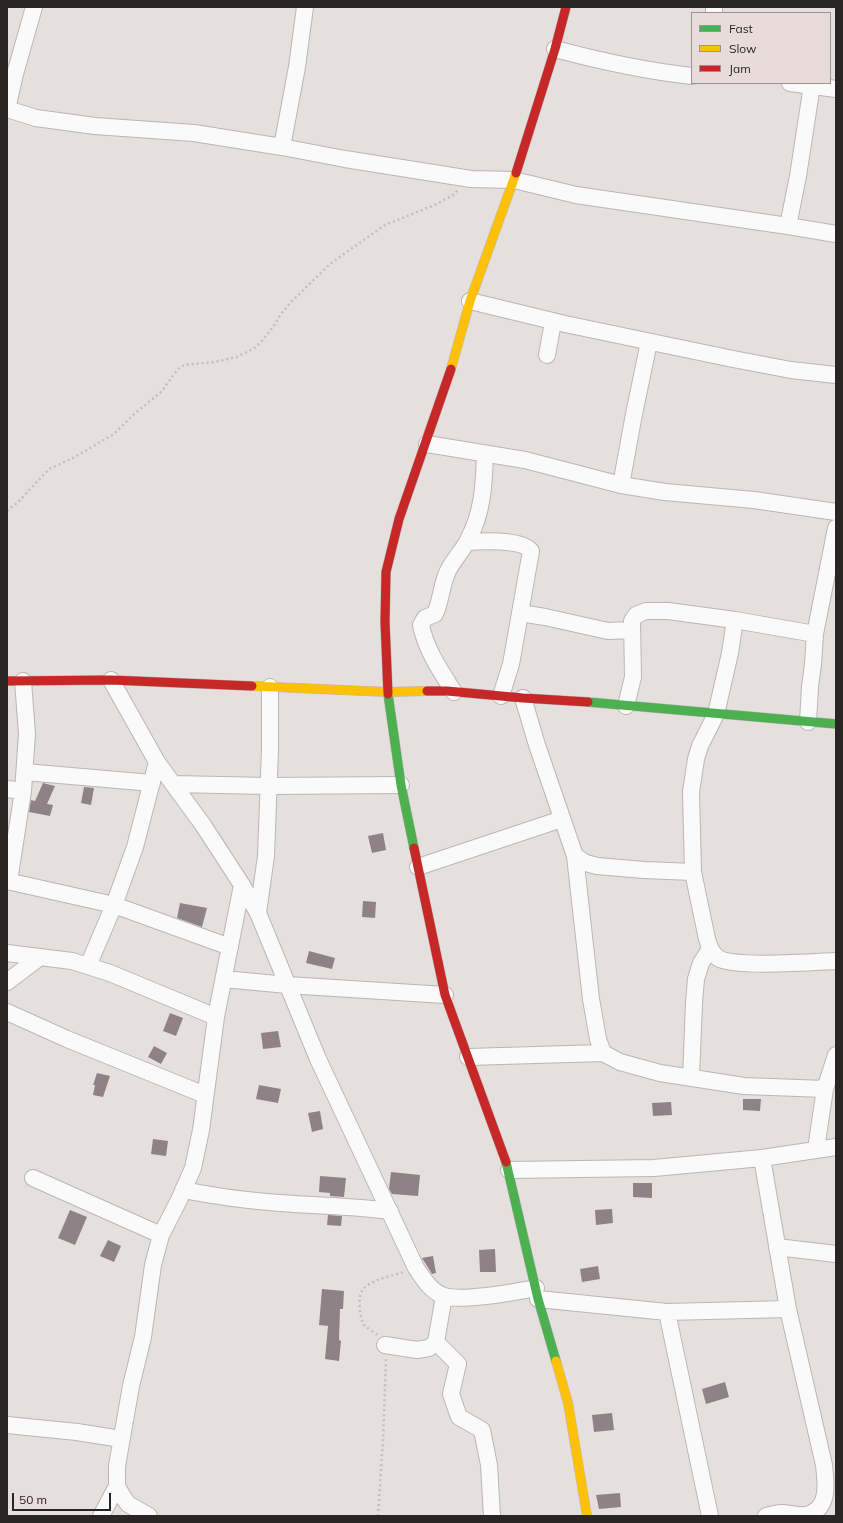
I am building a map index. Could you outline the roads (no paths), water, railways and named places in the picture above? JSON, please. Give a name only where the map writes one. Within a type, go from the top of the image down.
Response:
[{"type":"street","points":[[34,7],[15,74],[7,109],[36,118],[95,126],[194,133],[282,147],[345,160],[471,179],[514,180],[576,195],[836,234]]},
{"type":"street","points":[[282,147],[297,67],[305,7]]},
{"type":"street","points":[[566,7],[555,49],[514,180],[470,301],[448,379],[427,444],[399,519],[386,572],[385,622],[388,692],[401,785],[445,995],[509,1170],[537,1294],[568,1403],[587,1516]]},
{"type":"street","points":[[555,49],[670,74],[691,76]]},
{"type":"street","points":[[801,84],[836,89]]},
{"type":"street","points":[[788,226],[798,176],[812,85]]},
{"type":"street","points":[[470,301],[553,322],[649,342],[791,370],[836,375]]},
{"type":"street","points":[[547,355],[553,322]]},
{"type":"street","points":[[621,485],[649,342]]},
{"type":"street","points":[[427,444],[525,460],[621,485],[665,492],[754,500],[836,512]]},
{"type":"street","points":[[454,692],[432,658],[423,635],[421,625],[425,618],[435,614],[447,572],[467,542],[475,524],[481,504],[484,486],[485,454]]},
{"type":"street","points":[[808,722],[815,634],[836,528]]},
{"type":"street","points":[[467,542],[492,541],[508,543],[528,548],[531,555],[511,664],[501,696]]},
{"type":"street","points":[[626,706],[633,677],[632,621],[636,616],[646,611],[675,611],[815,634]]},
{"type":"street","points":[[520,613],[608,631],[632,630]]},
{"type":"street","points":[[735,620],[730,653],[716,714],[700,746],[694,769],[691,799],[693,872],[707,939],[710,949],[718,958],[729,962],[755,963],[836,961]]},
{"type":"street","points":[[7,681],[111,680],[388,692],[454,692],[569,700],[836,724]]},
{"type":"street","points":[[111,680],[157,762],[203,825],[242,885],[258,913],[318,1059],[416,1268],[430,1287],[444,1296],[462,1298],[497,1294],[537,1294],[667,1312],[788,1309]]},
{"type":"street","points":[[23,681],[27,734],[23,791],[8,881],[114,905],[230,947]]},
{"type":"street","points":[[258,913],[266,856],[270,687]]},
{"type":"street","points":[[523,698],[536,745],[575,856],[591,999],[598,1038],[603,1054]]},
{"type":"street","points":[[88,966],[114,905],[135,847],[157,762]]},
{"type":"street","points":[[24,772],[152,783]]},
{"type":"street","points":[[173,784],[268,786],[401,785]]},
{"type":"street","points":[[7,789],[23,791]]},
{"type":"street","points":[[418,867],[562,819]]},
{"type":"street","points":[[575,856],[586,863],[597,866],[693,872]]},
{"type":"street","points":[[101,1516],[117,1486],[117,1466],[121,1440],[142,1337],[152,1265],[161,1235],[192,1168],[201,1130],[216,1017],[242,885]]},
{"type":"street","points":[[690,1078],[696,979],[700,963],[710,949]]},
{"type":"street","points":[[7,953],[72,961],[117,976],[216,1017]]},
{"type":"street","points":[[7,982],[40,957]]},
{"type":"street","points":[[224,979],[287,985],[445,995]]},
{"type":"street","points":[[7,1012],[67,1039],[135,1065],[205,1095]]},
{"type":"street","points":[[468,1057],[603,1054],[620,1062],[690,1078],[744,1086],[825,1089]]},
{"type":"street","points":[[816,1149],[825,1089],[836,1055]]},
{"type":"street","points":[[509,1170],[654,1168],[762,1158],[836,1147]]},
{"type":"street","points":[[762,1158],[788,1309],[824,1466],[826,1481],[825,1496],[819,1508],[806,1515],[779,1513],[766,1516]]},
{"type":"street","points":[[33,1178],[161,1235]]},
{"type":"street","points":[[183,1190],[223,1197],[266,1202],[358,1207],[390,1211]]},
{"type":"street","points":[[777,1247],[836,1254]]},
{"type":"street","points":[[385,1345],[417,1350],[429,1348],[436,1342],[444,1296]]},
{"type":"street","points":[[667,1312],[710,1516]]},
{"type":"street","points":[[436,1342],[458,1364],[451,1394],[459,1417],[482,1430],[489,1465],[492,1516]]},
{"type":"street","points":[[7,1425],[77,1432],[121,1440]]},
{"type":"street","points":[[117,1486],[128,1504],[148,1516]]}]
